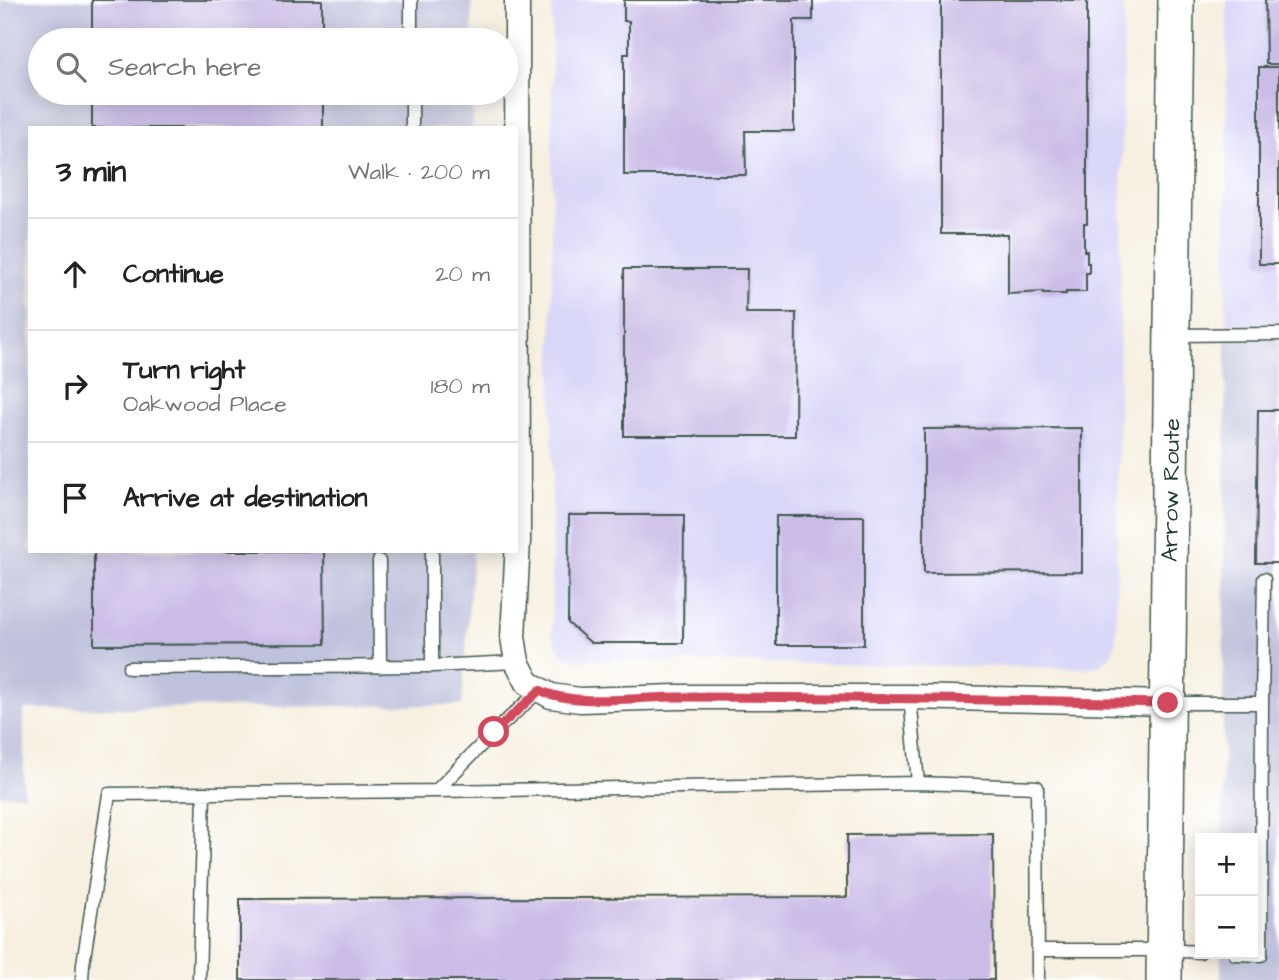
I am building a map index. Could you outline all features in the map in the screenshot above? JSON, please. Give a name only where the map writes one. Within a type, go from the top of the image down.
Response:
[{"type":"main road","name":"Arrow Route","points":[[1164,965],[1175,0]]},
{"type":"street","points":[[517,0],[517,28]]},
{"type":"street","points":[[517,105],[517,126]]},
{"type":"street","points":[[516,553],[513,637],[528,678],[551,696],[580,700],[676,697],[910,697],[1168,703]]},
{"type":"lane","points":[[411,0],[411,28]]},
{"type":"lane","points":[[412,105],[412,126]]},
{"type":"lane","points":[[1172,335],[1279,334]]},
{"type":"lane","points":[[432,553],[432,666]]},
{"type":"lane","points":[[379,561],[380,667]]},
{"type":"lane","points":[[1258,955],[1261,955],[1264,579]]},
{"type":"lane","points":[[129,668],[432,666],[528,678],[494,732],[436,791]]},
{"type":"lane","points":[[910,697],[918,783]]},
{"type":"lane","points":[[1168,703],[1262,704]]},
{"type":"lane","points":[[82,980],[109,794],[918,783],[1037,787],[1038,980]]},
{"type":"lane","points":[[199,980],[204,793]]},
{"type":"lane","points":[[1038,950],[1164,965],[1195,954]]},
{"type":"shaded area","points":[[0,0],[472,0],[472,28],[28,28],[28,105],[472,105],[473,126],[28,126],[28,553],[473,553],[462,705],[24,709],[24,795],[0,795]]},
{"type":"shaded area","points":[[552,0],[1124,0],[1116,642],[1111,655],[1101,664],[1088,668],[574,660],[563,655],[552,632]]},
{"type":"shaded area","points":[[1227,0],[1279,0],[1279,340],[1226,340]]},
{"type":"shaded area","points":[[1226,340],[1279,340],[1279,980],[1221,980],[1221,959],[1258,959],[1258,833],[1222,833]]},
{"type":"building","points":[[92,0],[322,0],[322,28],[92,28]]},
{"type":"building","points":[[624,0],[813,0],[813,20],[794,20],[794,131],[745,131],[746,175],[624,175],[624,54],[629,54],[629,21],[624,21]]},
{"type":"building","points":[[941,0],[1087,0],[1087,223],[1084,223],[1084,251],[1087,251],[1089,273],[1086,273],[1086,292],[1008,294],[1008,234],[941,234]]},
{"type":"building","points":[[1265,0],[1279,0],[1279,64],[1266,64]]},
{"type":"building","points":[[1259,67],[1279,67],[1279,264],[1259,264]]},
{"type":"building","points":[[92,105],[323,105],[323,126],[92,126]]},
{"type":"building","points":[[624,269],[747,269],[746,313],[796,313],[795,436],[624,436]]},
{"type":"building","points":[[1258,410],[1279,410],[1279,563],[1256,563]]},
{"type":"building","points":[[1082,428],[1082,572],[924,573],[924,429]]},
{"type":"building","points":[[569,515],[684,515],[683,643],[591,643],[568,623]]},
{"type":"building","points":[[776,516],[864,516],[864,645],[776,645]]},
{"type":"building","points":[[94,553],[324,553],[325,644],[94,645]]},
{"type":"building","points":[[993,834],[994,980],[240,980],[240,899],[847,897],[847,835]]},
{"type":"route","points":[[494,732],[540,690],[551,696],[580,700],[676,697],[910,697],[1168,703]]}]
